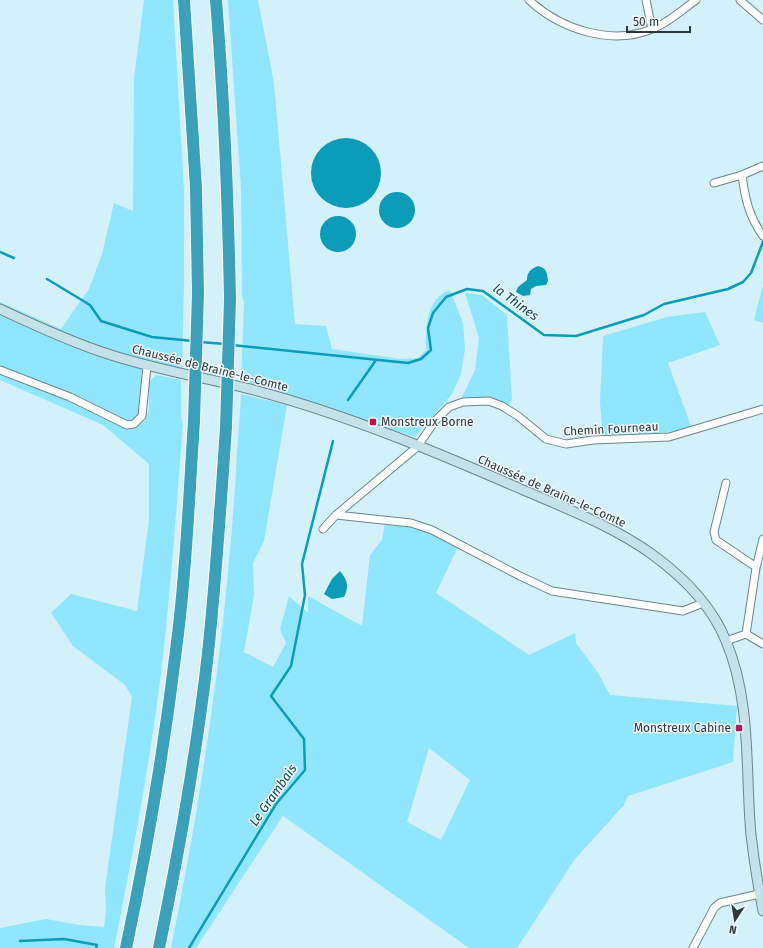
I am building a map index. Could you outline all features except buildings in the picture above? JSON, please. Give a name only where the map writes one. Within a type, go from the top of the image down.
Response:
[{"type":"highway","points":[[126,948],[145,856],[176,649],[187,538],[194,421],[198,293],[196,188],[184,0]]},
{"type":"highway","points":[[159,948],[192,767],[208,654],[219,538],[226,427],[230,299],[228,190],[223,83],[216,0]]},
{"type":"main road","name":"Chaussée de Braine-le-Comte","points":[[0,309],[68,340],[108,355],[146,366],[252,390],[295,402],[417,447],[570,510],[630,540],[672,570],[704,603],[726,641],[739,678],[744,706],[751,834],[759,894],[763,911]]},
{"type":"street","points":[[529,0],[557,22],[576,29],[606,35],[635,34],[652,30],[663,24],[696,0]]},
{"type":"street","points":[[646,0],[652,30]]},
{"type":"street","points":[[740,0],[763,20]]},
{"type":"street","points":[[714,183],[742,175],[763,166]]},
{"type":"street","points":[[742,175],[749,213],[753,222],[763,236]]},
{"type":"street","points":[[0,370],[70,397],[127,425],[134,424],[142,416],[146,366]]},
{"type":"street","name":"Chemin Fourneau","points":[[417,447],[435,421],[449,408],[463,402],[489,401],[502,406],[518,416],[546,439],[566,444],[593,440],[669,437],[763,409]]},
{"type":"street","points":[[323,529],[336,515],[417,447]]},
{"type":"street","points":[[726,483],[714,532],[716,540],[756,567]]},
{"type":"street","points":[[336,515],[410,523],[432,530],[552,591],[683,611],[704,603]]},
{"type":"street","points":[[746,634],[756,567],[763,539]]},
{"type":"street","points":[[726,641],[746,634],[763,644]]},
{"type":"street","points":[[693,948],[714,908],[720,903],[759,894]]},
{"type":"shaded area","points":[[144,0],[173,0],[184,190],[182,370],[107,349],[147,366],[143,408],[137,427],[145,421],[149,408],[149,382],[156,375],[181,380],[181,418],[183,424],[172,563],[160,685],[149,760],[114,948],[0,948],[0,928],[46,919],[80,925],[104,927],[106,910],[105,888],[132,697],[125,685],[73,646],[51,613],[71,594],[137,611],[149,519],[149,464],[103,425],[0,380],[0,302],[61,329],[89,289],[102,254],[114,203],[133,211],[134,78]],"holes":[[[74,401],[136,427],[128,429]]]},
{"type":"shaded area","points":[[228,0],[258,0],[274,83],[295,324],[326,326],[332,349],[401,359],[418,358],[426,350],[427,324],[431,307],[442,294],[450,290],[463,323],[465,349],[461,374],[452,394],[415,437],[286,394],[241,384],[244,302],[242,296],[241,189]]},
{"type":"shaded area","points":[[339,138],[353,138],[366,144],[375,153],[379,159],[381,173],[379,187],[371,198],[360,206],[353,208],[339,208],[332,206],[321,198],[313,187],[311,180],[311,166],[313,159],[321,148],[332,140]]},
{"type":"shaded area","points":[[397,192],[410,197],[415,210],[410,223],[397,228],[384,223],[379,210],[384,197]]},
{"type":"shaded area","points":[[338,216],[348,219],[353,224],[356,234],[353,244],[348,249],[338,252],[328,249],[323,244],[320,234],[323,224],[328,219]]},
{"type":"shaded area","points":[[538,266],[546,271],[548,281],[546,285],[536,286],[531,289],[530,295],[523,296],[516,292],[518,287],[527,280],[528,275],[533,268]]},
{"type":"shaded area","points":[[763,285],[763,323],[754,320]]},
{"type":"shaded area","points":[[465,293],[482,295],[507,315],[512,400],[508,405],[489,397],[461,399],[475,370],[479,338]]},
{"type":"shaded area","points":[[705,312],[720,345],[668,363],[692,429],[657,433],[603,436],[600,403],[603,336],[667,317]]},
{"type":"shaded area","points":[[241,394],[287,405],[264,541],[253,563],[254,595],[244,652],[273,667],[286,643],[280,629],[289,596],[308,613],[308,596],[362,626],[370,555],[382,540],[385,522],[423,531],[458,547],[436,593],[529,655],[575,633],[576,643],[598,673],[610,695],[737,706],[733,762],[628,796],[624,805],[575,859],[517,948],[469,948],[283,816],[196,948],[171,948],[183,889],[212,711],[232,532]],"holes":[[[429,748],[470,780],[441,840],[407,822]]]},
{"type":"shaded area","points":[[340,571],[345,578],[347,590],[344,597],[332,599],[324,594],[332,579]]},
{"type":"waterway","name":"la Thines","points":[[232,345],[408,363],[421,359],[431,350],[428,328],[433,313],[446,297],[467,289],[483,291],[544,335],[576,336],[644,315],[664,304],[728,289],[743,282],[751,273],[763,242]]},
{"type":"waterway","name":"la Thines","points":[[0,252],[14,258]]},
{"type":"waterway","name":"la Thines","points":[[47,279],[90,305],[101,321],[152,337],[193,341]]},
{"type":"waterway","name":"la Thines","points":[[200,342],[225,344]]},
{"type":"waterway","name":"Le Grambais","points":[[348,400],[376,360]]},
{"type":"waterway","name":"Le Grambais","points":[[189,948],[276,804],[305,770],[304,739],[271,696],[291,666],[305,595],[302,564],[333,441]]},
{"type":"waterway","points":[[20,941],[64,939],[97,945],[96,948]]},
{"type":"place","name":"Monstreux Borne","points":[[373,422]]},
{"type":"place","name":"Monstreux Cabine","points":[[739,728]]}]
